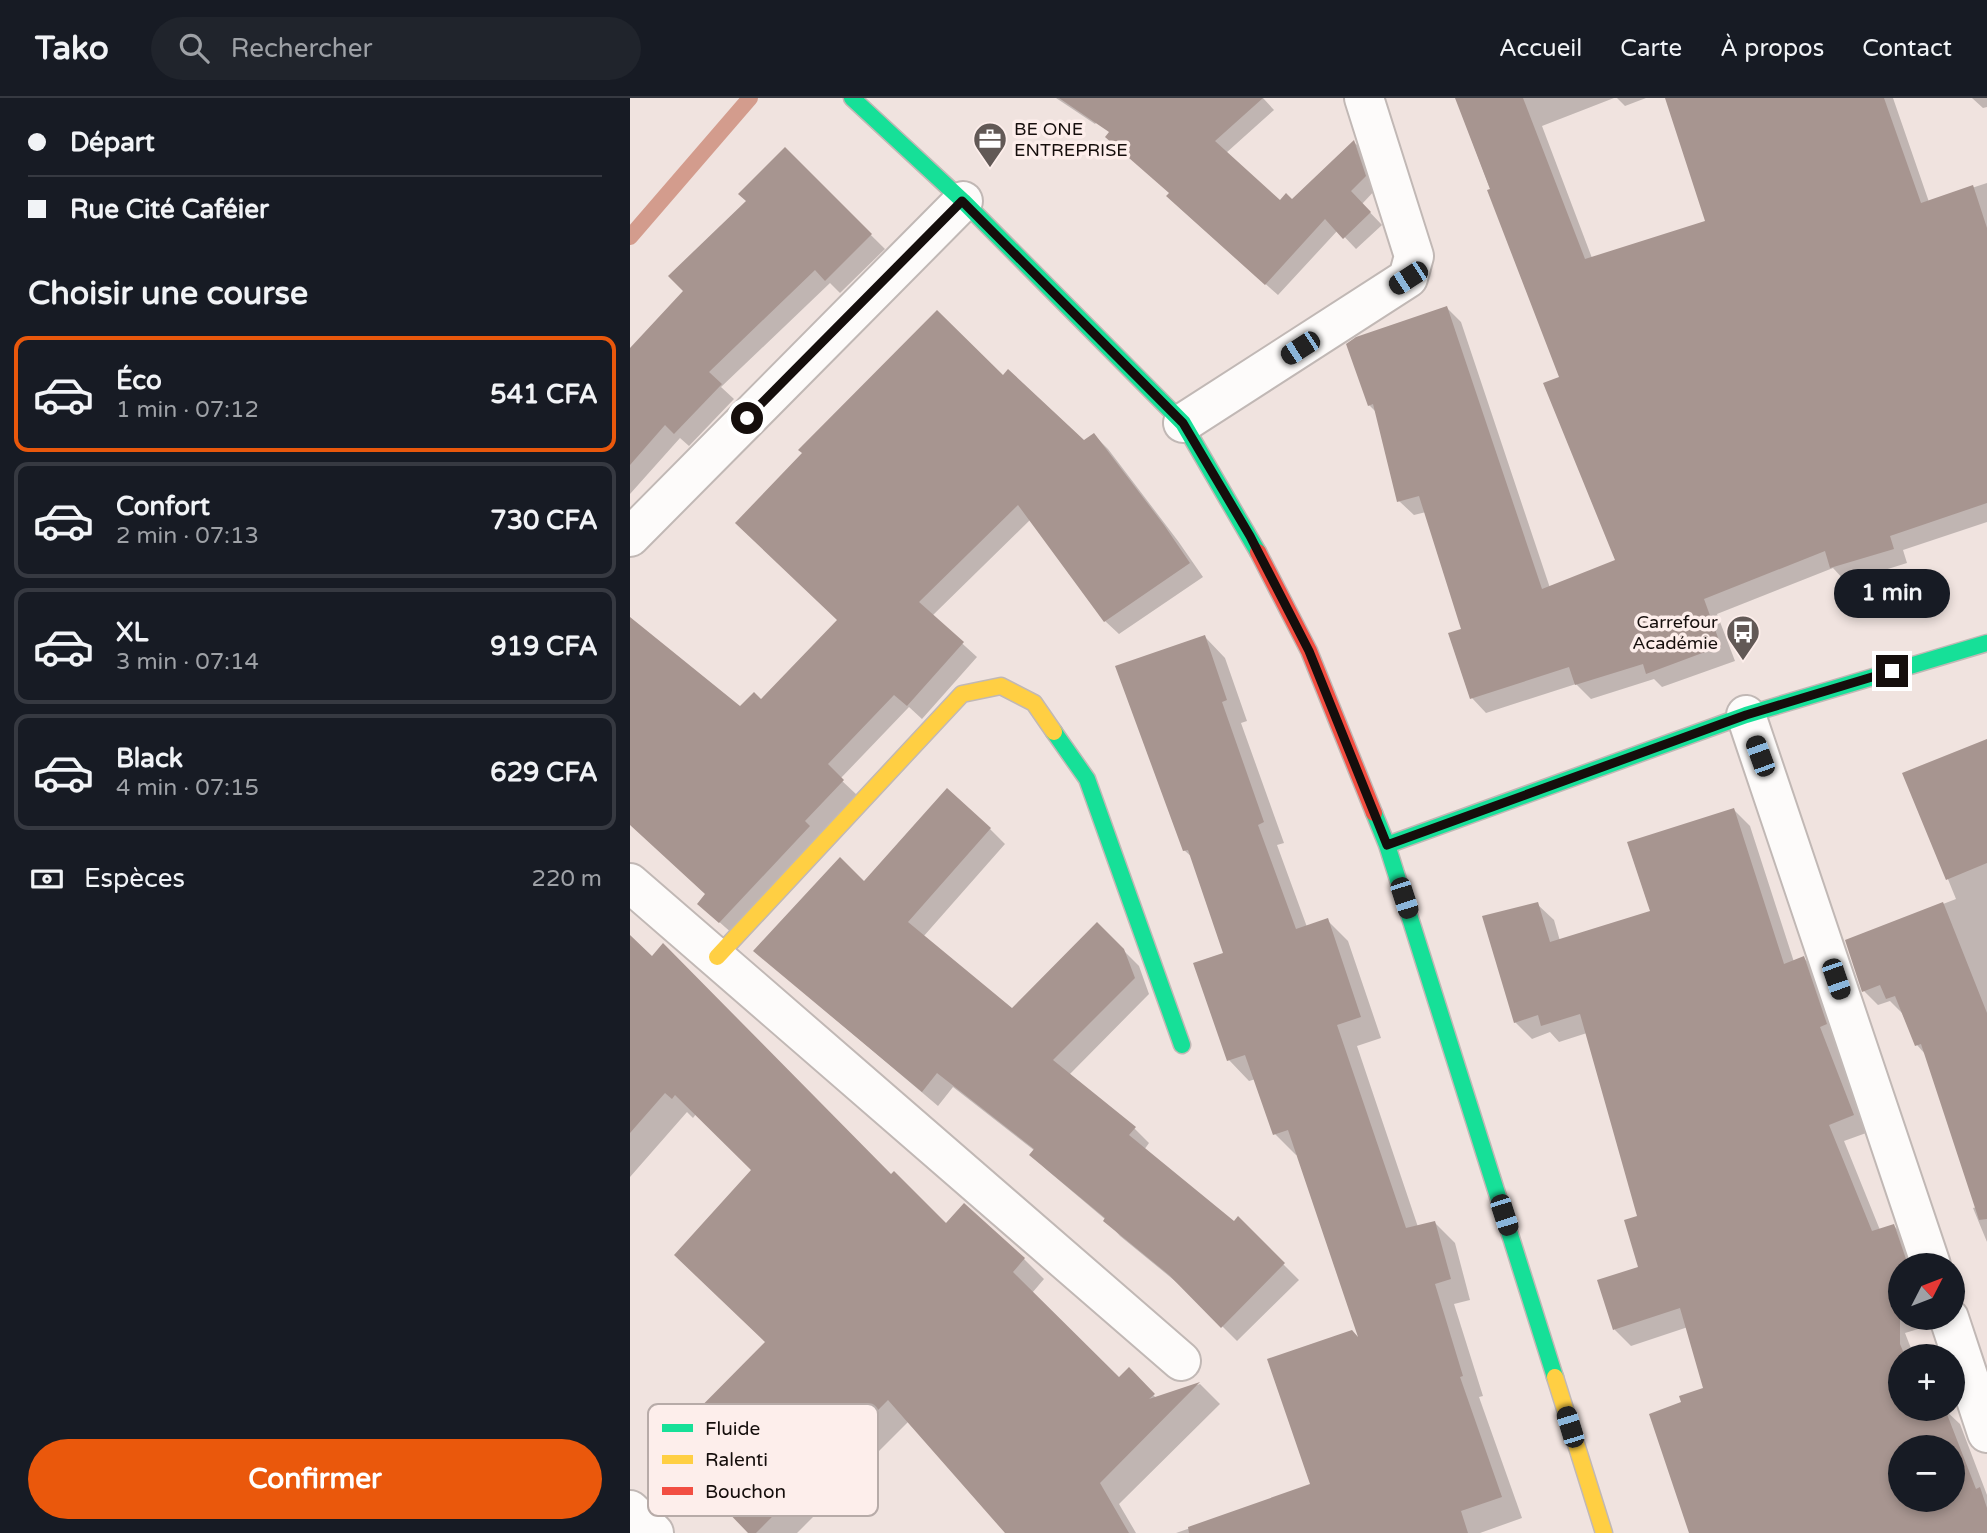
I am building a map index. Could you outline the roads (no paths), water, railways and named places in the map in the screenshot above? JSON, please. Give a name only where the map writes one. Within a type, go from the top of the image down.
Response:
[{"type":"street","points":[[852,98],[962,201],[1183,423],[1250,536],[1309,651],[1387,845],[1604,1533]]},
{"type":"street","points":[[1183,423],[1408,278],[1414,256],[1364,98]]},
{"type":"street","points":[[630,537],[962,201]]},
{"type":"street","points":[[1387,845],[1746,715],[1987,643]]},
{"type":"street","points":[[717,957],[962,694],[1001,686],[1034,703],[1087,779],[1182,1045]]},
{"type":"street","points":[[1746,715],[1927,1253]]},
{"type":"street","points":[[630,883],[1181,1361]]},
{"type":"street","points":[[1953,1330],[1987,1433]]},
{"type":"street","points":[[630,1510],[654,1533]]},
{"type":"waterway","points":[[630,237],[750,98]]},
{"type":"place","name":"BE ONE ENTREPRISE","points":[[990,169]]},
{"type":"place","name":"Carrefour Académie","points":[[1743,662]]}]
